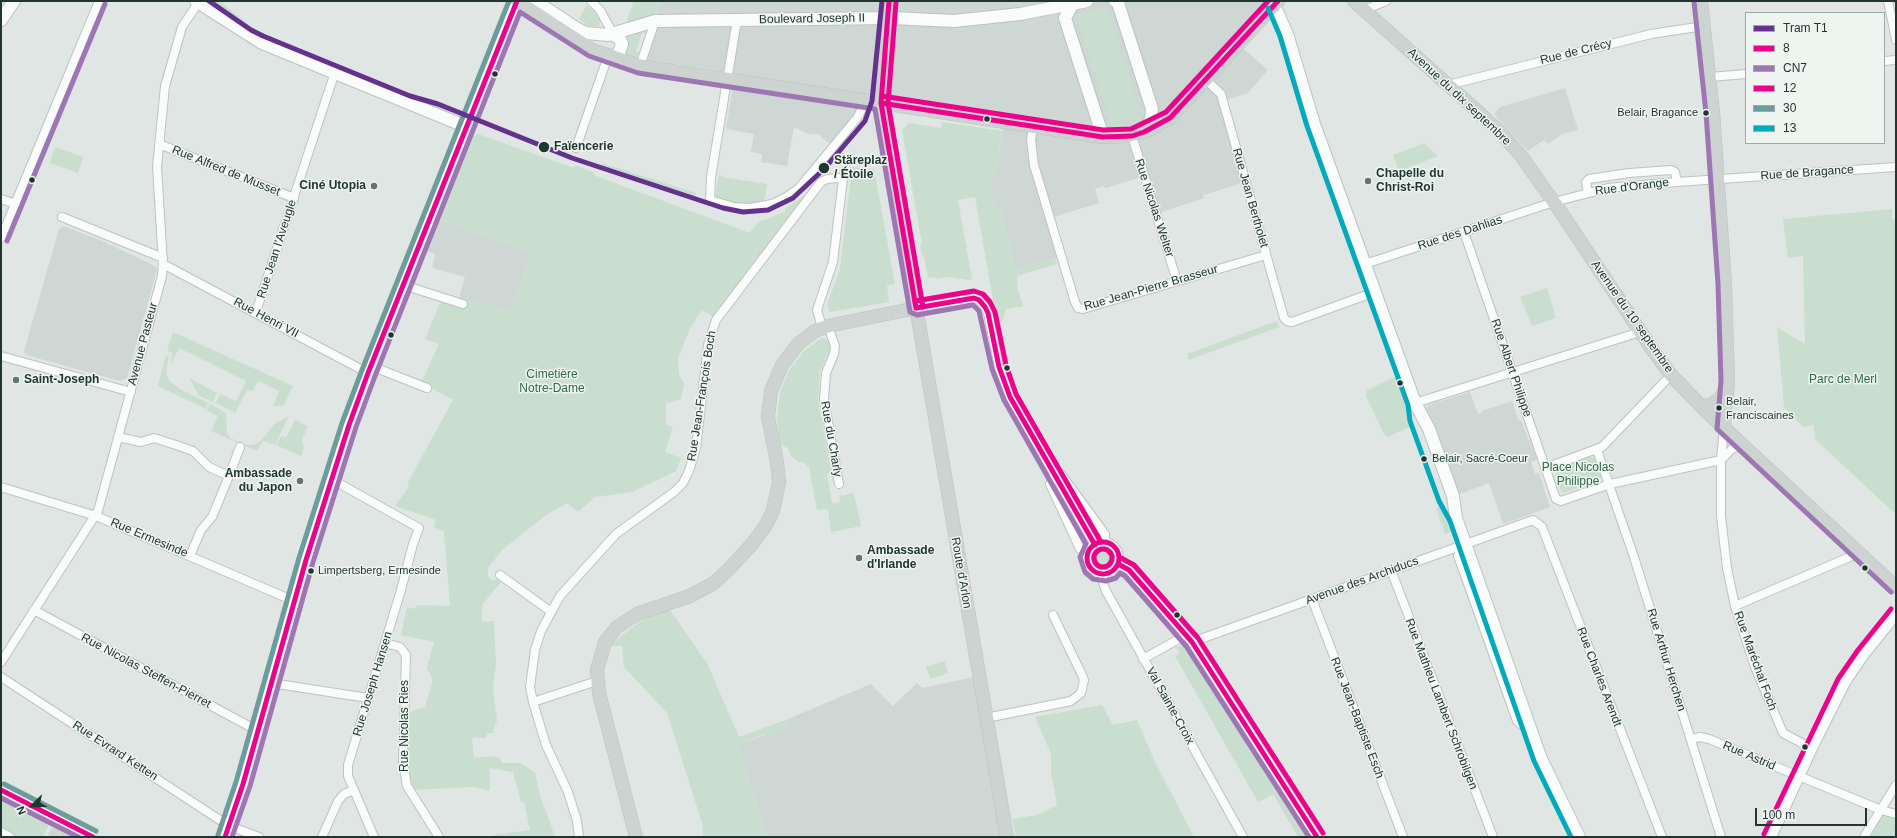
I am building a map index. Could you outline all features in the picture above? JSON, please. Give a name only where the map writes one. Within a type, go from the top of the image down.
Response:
[{"type":"main road","points":[[1,20],[14,1]]},
{"type":"main road","points":[[227,831],[258,731],[294,600],[331,479],[369,369],[517,1],[579,43],[608,56],[640,66],[726,84],[854,98],[1103,137],[1138,134],[1170,118],[1276,3],[1314,124],[1415,403],[1424,417],[1432,436],[1452,496],[1456,518],[1466,544],[1481,604],[1502,664],[1555,788],[1579,837]]},
{"type":"main road","name":"Boulevard Joseph II","points":[[535,1],[586,33],[610,34],[655,21],[887,18],[954,21],[997,18],[1087,1]]},
{"type":"main road","name":"Route d'Arlon","points":[[889,1],[882,86],[887,104],[916,308],[1007,837]]},
{"type":"main road","points":[[1115,1],[1118,3],[1152,109],[1151,119],[1138,134]]},
{"type":"main road","name":"Avenue du dix septembre","points":[[1354,1],[1502,134],[1522,157],[1554,202]]},
{"type":"main road","points":[[1701,1],[1710,77],[1718,179],[1728,381],[1724,428]]},
{"type":"main road","points":[[197,2],[262,43],[467,127]]},
{"type":"main road","points":[[1072,5],[1065,18],[1103,137]]},
{"type":"main road","points":[[610,34],[620,39],[622,44],[619,53],[608,56],[601,46],[604,38],[610,34]]},
{"type":"main road","name":"Avenue du 10 septembre","points":[[1554,202],[1640,332],[1671,375],[1724,428],[1896,587]]},
{"type":"main road","points":[[636,837],[598,687],[596,670],[605,642],[617,627],[637,614],[690,596],[714,583],[730,569],[753,543],[773,510],[778,493],[779,472],[770,431],[769,406],[776,378],[786,359],[798,344],[825,326],[916,308]]},
{"type":"main road","points":[[1702,406],[1710,405],[1720,399],[1728,381]]},
{"type":"main road","points":[[1770,837],[1811,748],[1844,682],[1863,654],[1896,613]]},
{"type":"street","points":[[1,238],[99,1]]},
{"type":"street","points":[[591,1],[600,10],[610,34]]},
{"type":"street","points":[[1364,10],[1386,1]]},
{"type":"street","points":[[1888,1],[1896,40]]},
{"type":"street","name":"Avenue Pasteur","points":[[1,662],[96,516],[131,392],[163,261],[157,178],[165,86],[182,27],[197,2]]},
{"type":"street","points":[[737,20],[711,177],[710,200],[734,207],[750,208],[772,204],[786,197],[798,189],[819,164],[857,118],[867,100]]},
{"type":"street","points":[[640,66],[655,21]]},
{"type":"street","name":"Rue de Crécy","points":[[1448,85],[1644,35],[1704,26]]},
{"type":"street","points":[[576,148],[608,56]]},
{"type":"street","points":[[1885,61],[1896,60]]},
{"type":"street","name":"Rue Jean l'Aveugle","points":[[256,312],[335,72]]},
{"type":"street","points":[[1710,77],[1745,74]]},
{"type":"street","name":"Rue Jean Bertholet","points":[[1206,80],[1221,94],[1282,311],[1287,321],[1292,322],[1375,292]]},
{"type":"street","name":"Rue Jean-Pierre Brasseur","points":[[1033,126],[1031,140],[1034,165],[1078,308],[1083,309],[1266,255]]},
{"type":"street","name":"Rue Nicolas Welter","points":[[1138,134],[1177,281]]},
{"type":"street","name":"Rue Alfred de Musset","points":[[159,144],[294,198]]},
{"type":"street","name":"Rue de Bragance","points":[[1718,179],[1896,167]]},
{"type":"street","name":"Rue d'Orange","points":[[1588,193],[1586,182],[1589,179],[1629,173],[1671,170],[1675,172],[1676,182]]},
{"type":"street","name":"Rue Jean-François Boch","points":[[579,837],[577,821],[568,792],[546,745],[530,687],[535,650],[541,631],[550,611],[560,596],[616,534],[674,492],[683,483],[689,471],[696,448],[708,345],[716,320],[821,182],[830,178],[843,179]]},
{"type":"street","name":"Rue du Charly","points":[[839,484],[824,399],[826,373],[836,346],[825,326],[818,317],[818,305],[833,262],[843,179]]},
{"type":"street","name":"Rue d'Orange","points":[[1554,202],[1588,193],[1632,185],[1718,179]]},
{"type":"street","points":[[1,199],[16,204]]},
{"type":"street","name":"Rue des Dahlias","points":[[1365,264],[1554,202]]},
{"type":"street","name":"Rue Henri VII","points":[[62,217],[163,261],[256,312],[369,369],[427,388]]},
{"type":"street","name":"Rue Albert Philippe","points":[[1464,232],[1556,498],[1561,501],[1610,484]]},
{"type":"street","points":[[403,285],[463,304]]},
{"type":"street","points":[[916,308],[974,298],[983,304],[988,313],[999,367],[1010,397],[1095,544]]},
{"type":"street","points":[[1415,403],[1640,332]]},
{"type":"street","points":[[1,356],[131,392]]},
{"type":"street","points":[[1545,468],[1597,450],[1671,375]]},
{"type":"street","name":"Rue Maréchal Foch","points":[[1724,428],[1721,460],[1723,539],[1735,606],[1755,667],[1783,733],[1811,748]]},
{"type":"street","points":[[118,437],[141,442],[154,438],[176,445],[193,451],[209,467],[229,476]]},
{"type":"street","points":[[1597,450],[1610,484],[1721,460],[1733,448],[1744,446]]},
{"type":"street","points":[[190,556],[201,530],[212,517],[240,447]]},
{"type":"street","points":[[1054,475],[1061,474],[1105,534],[1105,542]]},
{"type":"street","points":[[1054,475],[1050,484],[1080,548],[1089,551]]},
{"type":"street","name":"Rue Joseph Hansen","points":[[331,479],[419,528],[348,765],[348,776],[374,837]]},
{"type":"street","name":"Rue Arthur Herchen","points":[[1610,484],[1721,837]]},
{"type":"street","name":"Rue Ermesinde","points":[[1,487],[96,516],[294,600]]},
{"type":"street","name":"Avenue des Archiducs","points":[[1192,642],[1533,520]]},
{"type":"street","name":"Rue Charles Arendt","points":[[1533,520],[1542,527],[1662,837]]},
{"type":"street","points":[[1105,542],[1110,544],[1118,553],[1118,564],[1112,572],[1102,574],[1096,572],[1088,564],[1089,551],[1095,544],[1105,542]]},
{"type":"street","points":[[1735,606],[1859,553]]},
{"type":"street","points":[[1118,564],[1129,570],[1192,642],[1317,837]]},
{"type":"street","name":"Rue Mathieu Lambert Schrobilgen","points":[[1391,570],[1493,837]]},
{"type":"street","name":"Val Sainte-Croix","points":[[1102,574],[1103,586],[1244,837]]},
{"type":"street","points":[[500,575],[550,611]]},
{"type":"street","name":"Rue Jean-Baptiste Esch","points":[[1312,599],[1402,837]]},
{"type":"street","name":"Rue Nicolas Steffen-Pierret","points":[[34,610],[258,731]]},
{"type":"street","points":[[986,718],[1071,701],[1080,693],[1083,686],[1082,675],[1053,615]]},
{"type":"street","points":[[1143,659],[1186,635]]},
{"type":"street","name":"Rue Nicolas Ries","points":[[385,643],[400,647],[406,655],[402,762],[407,786],[439,837]]},
{"type":"street","name":"Rue Evrard Ketten","points":[[1,677],[227,831],[258,837]]},
{"type":"street","points":[[271,683],[368,698]]},
{"type":"street","points":[[533,702],[598,687]]},
{"type":"street","name":"Rue Astrid","points":[[1691,739],[1700,736],[1881,810],[1896,814]]},
{"type":"street","points":[[1864,837],[1896,785]]},
{"type":"street","points":[[1,790],[93,837]]},
{"type":"street","points":[[322,837],[338,801],[344,794],[354,790]]},
{"type":"street","points":[[1,832],[10,837]]},
{"type":"shaded area","points":[[661,1],[1278,1],[1238,44],[1268,70],[1248,93],[1223,101],[1246,182],[1203,195],[1204,198],[1156,214],[1144,176],[1106,188],[1103,186],[1095,189],[1099,203],[1050,218],[1061,257],[1015,269],[1000,207],[994,208],[989,173],[996,174],[1004,122],[867,100],[831,145],[818,134],[809,134],[794,127],[787,166],[761,162],[762,154],[751,152],[754,134],[726,129],[735,73],[643,59]]},
{"type":"shaded area","points":[[1565,88],[1578,130],[1562,134],[1548,144],[1544,140],[1528,151],[1494,114],[1500,107]]},
{"type":"shaded area","points":[[437,219],[532,253],[511,310],[459,298],[465,277],[432,268],[435,254],[424,250]]},
{"type":"shaded area","points":[[63,226],[100,240],[155,266],[157,270],[127,378],[120,381],[26,355],[24,351],[59,229]]},
{"type":"shaded area","points":[[1470,392],[1478,414],[1482,413],[1482,411],[1512,401],[1518,420],[1521,420],[1528,439],[1530,440],[1537,460],[1531,462],[1535,474],[1539,473],[1550,507],[1503,524],[1489,483],[1457,495],[1426,408],[1428,405]]},
{"type":"shaded area","points":[[979,676],[1007,837],[767,837],[738,745],[790,726],[788,719],[871,684],[893,706],[917,683],[922,688]]},
{"type":"shaded area","points":[[52,827],[72,837],[47,837]]},
{"type":"green space","points":[[202,1],[220,1],[252,28],[319,58],[318,61],[259,37]]},
{"type":"green space","points":[[631,1],[661,1],[657,13],[630,23],[627,20],[633,4]]},
{"type":"green space","points":[[586,6],[593,10],[600,20],[600,25],[597,27],[589,26],[579,19]]},
{"type":"green space","points":[[1104,7],[1108,8],[1142,118],[1141,123],[1131,126],[1133,124],[1131,118],[1119,121],[1120,125],[1124,125],[1124,127],[1116,128],[1111,124],[1077,17],[1078,14]]},
{"type":"green space","points":[[653,27],[650,35],[642,33],[636,51],[644,54],[642,59],[624,54],[624,36]]},
{"type":"green space","points":[[354,72],[451,108],[449,115],[353,75]]},
{"type":"green space","points":[[942,122],[1002,131],[996,174],[989,173],[994,207],[1000,207],[1015,269],[1055,259],[1057,264],[1017,276],[1018,290],[1023,306],[1006,309],[1002,322],[997,323],[975,197],[958,200],[972,279],[968,280],[949,277],[937,279],[934,277],[928,278],[924,256],[922,256],[920,245],[922,244],[902,130],[910,123],[941,128]]},
{"type":"green space","name":"Cimetière Notre-Dame","points":[[478,134],[574,168],[575,165],[595,173],[594,175],[596,176],[750,233],[757,223],[784,212],[786,208],[803,196],[819,181],[715,318],[702,310],[690,328],[678,359],[679,374],[684,384],[681,399],[666,403],[667,425],[673,427],[665,452],[681,458],[676,471],[632,492],[595,497],[578,512],[567,503],[545,516],[502,550],[488,568],[488,576],[492,581],[498,578],[501,582],[482,605],[482,622],[494,621],[496,664],[493,688],[497,721],[492,733],[488,733],[485,738],[472,738],[474,758],[493,756],[500,758],[502,763],[521,763],[535,773],[540,795],[555,837],[495,837],[494,835],[530,830],[524,802],[521,802],[513,772],[490,768],[490,791],[474,787],[415,790],[412,785],[407,762],[409,712],[425,707],[433,680],[427,668],[434,642],[401,635],[407,607],[415,609],[417,605],[450,606],[444,532],[434,527],[436,520],[395,506],[409,486],[407,484],[453,400],[421,383],[439,344],[425,339],[441,301],[462,307],[465,299],[511,310],[532,253],[437,219],[470,137]]},
{"type":"green space","points":[[1424,143],[1438,156],[1399,171],[1393,155]]},
{"type":"green space","points":[[55,147],[83,157],[78,173],[50,163]]},
{"type":"green space","points":[[602,163],[696,193],[694,200],[600,170]]},
{"type":"green space","points":[[852,167],[874,169],[895,284],[887,286],[889,302],[830,312],[827,305],[840,269]]},
{"type":"green space","points":[[719,174],[722,177],[767,184],[764,203],[736,204],[715,198]]},
{"type":"green space","points":[[812,175],[817,179],[789,203],[768,212],[748,214],[748,210],[767,208]]},
{"type":"green space","name":"Parc de Merl","points":[[1892,209],[1892,219],[1896,219],[1896,513],[1892,511],[1815,439],[1814,425],[1803,427],[1784,407],[1777,327],[1805,344],[1803,256],[1788,258],[1783,219]]},
{"type":"green space","points":[[1547,288],[1556,318],[1532,326],[1520,297]]},
{"type":"green space","points":[[1277,321],[1279,327],[1189,360],[1187,354]]},
{"type":"green space","points":[[173,332],[293,386],[283,406],[273,406],[279,391],[258,381],[253,391],[247,390],[235,413],[216,403],[220,394],[236,401],[246,382],[179,348],[170,366],[173,353],[167,351]]},
{"type":"green space","points":[[821,338],[828,340],[832,346],[820,371],[818,400],[831,472],[827,474],[832,503],[840,502],[839,496],[854,493],[861,526],[831,532],[828,509],[817,510],[809,468],[805,463],[799,462],[790,455],[788,448],[780,444],[777,419],[780,392],[789,370],[804,351]]},
{"type":"green space","points":[[166,355],[169,356],[166,372],[169,380],[180,389],[208,403],[206,409],[158,386]]},
{"type":"green space","points":[[1397,376],[1414,425],[1388,437],[1384,434],[1366,396],[1367,390]]},
{"type":"green space","points":[[189,378],[217,393],[213,402],[199,396]]},
{"type":"green space","points":[[210,404],[226,413],[227,433],[230,438],[247,445],[254,445],[261,441],[275,423],[289,416],[275,445],[263,441],[257,451],[211,431],[218,416],[207,410]]},
{"type":"green space","points":[[295,420],[308,426],[302,440],[304,448],[301,456],[276,445],[281,436],[286,438]]},
{"type":"green space","name":"Place Nicolas Philippe","points":[[1590,457],[1595,459],[1601,477],[1600,479],[1564,493],[1561,491],[1555,472],[1556,469]]},
{"type":"green space","points":[[1438,507],[1444,507],[1453,531],[1445,534],[1436,509]]},
{"type":"green space","points":[[1103,546],[1111,550],[1115,558],[1111,566],[1103,570],[1095,566],[1091,558],[1095,550]]},
{"type":"green space","points":[[669,609],[707,663],[739,737],[788,719],[790,726],[783,728],[782,731],[765,736],[764,734],[738,745],[767,837],[703,837],[702,823],[667,713],[624,667],[622,646],[609,646],[639,622]]},
{"type":"green space","points":[[1183,646],[1187,651],[1189,650],[1308,837],[1298,837],[1273,794],[1258,802],[1175,656],[1180,653],[1176,647]]},
{"type":"green space","points":[[945,661],[948,673],[930,679],[926,667]]},
{"type":"green space","points":[[1102,705],[1113,725],[1137,720],[1155,762],[1194,837],[1016,837],[1012,819],[1037,815],[1057,805],[1051,771],[1051,754],[1035,717]]},
{"type":"green space","points":[[1,797],[50,822],[43,837],[15,837],[1,830]]},
{"type":"green space","points":[[1883,815],[1894,817],[1896,820],[1896,837],[1870,837],[1872,831],[1874,831]]},
{"type":"tram line","name":"T1","points":[[209,1],[251,30],[263,36],[410,96],[438,104],[572,158],[723,208],[743,212],[768,210],[793,198],[824,169],[865,121],[872,101],[882,1]]},
{"type":"transit line","name":"30","points":[[218,835],[236,782],[299,558],[342,423],[509,1]]},
{"type":"transit line","name":"8","points":[[225,837],[243,784],[306,560],[349,425],[368,373],[517,1]]},
{"type":"transit line","name":"8","points":[[889,1],[881,103],[916,308]]},
{"type":"transit line","name":"12","points":[[882,96],[1103,130],[1131,129],[1166,112],[1268,1]]},
{"type":"transit line","name":"8","points":[[881,103],[1103,137],[1132,136],[1144,132],[1170,118],[1278,1]]},
{"type":"transit line","name":"12","points":[[896,2],[888,103],[923,307]]},
{"type":"transit line","name":"CN7","points":[[1694,2],[1706,113],[1718,284],[1721,381],[1717,429],[1891,592]]},
{"type":"transit line","name":"CN7","points":[[7,241],[105,4]]},
{"type":"transit line","name":"13","points":[[1268,8],[1280,36],[1307,126],[1408,405],[1410,421],[1439,501],[1450,521],[1534,761],[1571,837]]},
{"type":"transit line","name":"CN7","points":[[232,837],[250,786],[313,562],[356,427],[520,12],[589,56],[638,73],[875,109],[910,312],[917,315],[973,305],[979,311],[992,369],[1004,400],[1086,544],[1080,557],[1085,572],[1093,579],[1106,581],[1116,578],[1120,573],[1125,576],[1186,646],[1309,837]]},
{"type":"transit line","name":"12","points":[[915,301],[974,291],[983,294],[990,302],[995,312],[1006,365],[1016,394],[1101,542]]},
{"type":"transit line","name":"8","points":[[916,308],[974,298],[979,300],[985,307],[988,313],[999,367],[1010,397],[1095,545]]},
{"type":"transit line","name":"8","points":[[1103,542],[1109,543],[1116,549],[1119,558],[1118,564],[1112,571],[1103,574],[1097,573],[1090,567],[1087,558],[1088,552],[1094,545],[1103,542]]},
{"type":"transit line","name":"12","points":[[1103,549],[1109,552],[1112,558],[1109,564],[1103,567],[1097,564],[1094,558],[1097,552],[1103,549]]},
{"type":"transit line","name":"12","points":[[1121,558],[1134,565],[1198,638],[1323,833]]},
{"type":"transit line","name":"8","points":[[1118,564],[1129,570],[1192,642],[1317,837]]},
{"type":"transit line","name":"12","points":[[1764,834],[1838,679],[1858,650],[1891,609]]},
{"type":"transit line","name":"30","points":[[4,784],[96,831]]},
{"type":"transit line","name":"8","points":[[1,790],[93,837]]},
{"type":"transit line","name":"CN7","points":[[1,798],[78,837]]},
{"type":"place","name":"Belair, Bragance","points":[[1706,113]]},
{"type":"place","name":"Faïencerie","points":[[544,147]]},
{"type":"place","name":"Stäreplaz / Étoile","points":[[824,168]]},
{"type":"place","name":"Chapelle du Christ-Roi","points":[[1368,181]]},
{"type":"place","name":"Ciné Utopia","points":[[374,186]]},
{"type":"place","name":"Saint-Joseph","points":[[16,380]]},
{"type":"place","name":"Belair, Franciscaines","points":[[1719,408]]},
{"type":"place","name":"Belair, Sacré-Coeur","points":[[1424,459]]},
{"type":"place","name":"Ambassade du Japon","points":[[300,481]]},
{"type":"place","name":"Ambassade d'Irlande","points":[[859,558]]},
{"type":"place","name":"Limpertsberg, Ermesinde","points":[[311,571]]}]
